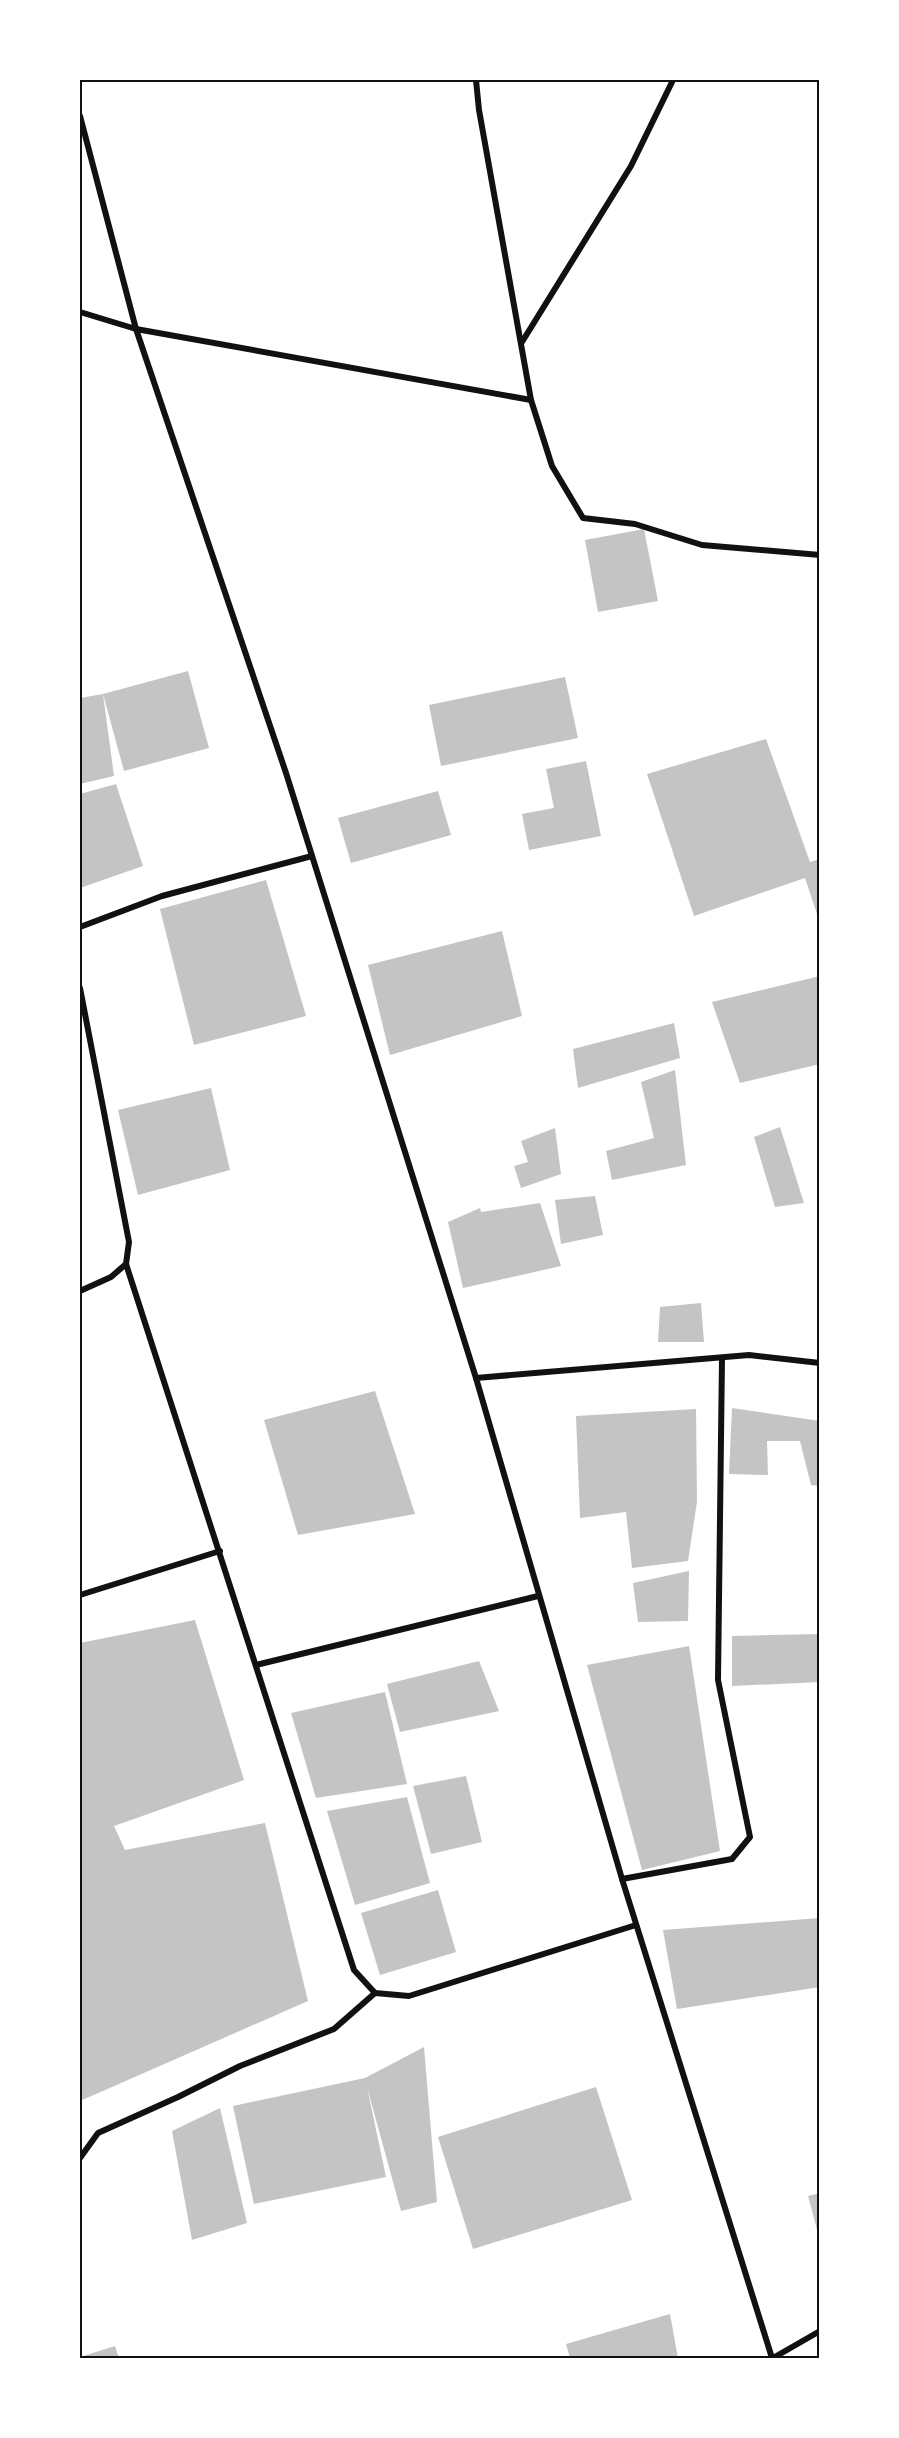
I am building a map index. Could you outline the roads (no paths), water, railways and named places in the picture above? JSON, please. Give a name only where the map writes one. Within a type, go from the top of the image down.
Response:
[{"type":"street","points":[[476,80],[479,110],[531,400],[552,466],[583,518],[635,524],[702,545],[819,555]]},
{"type":"street","points":[[522,343],[631,166],[673,80]]},
{"type":"street","points":[[80,116],[136,329],[286,773],[476,1378],[622,1879],[772,2358],[819,2331]]},
{"type":"street","points":[[80,312],[136,329],[531,400]]},
{"type":"street","points":[[80,927],[162,896],[312,856]]},
{"type":"street","points":[[80,988],[129,1242],[126,1264],[354,1970],[375,1993],[409,1996],[636,1925]]},
{"type":"street","points":[[80,1291],[111,1277],[126,1264]]},
{"type":"street","points":[[476,1378],[749,1355],[819,1363]]},
{"type":"street","points":[[622,1879],[732,1859],[750,1837],[718,1680],[722,1358]]},
{"type":"street","points":[[80,1595],[220,1551]]},
{"type":"street","points":[[256,1665],[538,1596]]},
{"type":"street","points":[[80,2158],[98,2133],[240,2066],[334,2029],[375,1993]]}]
